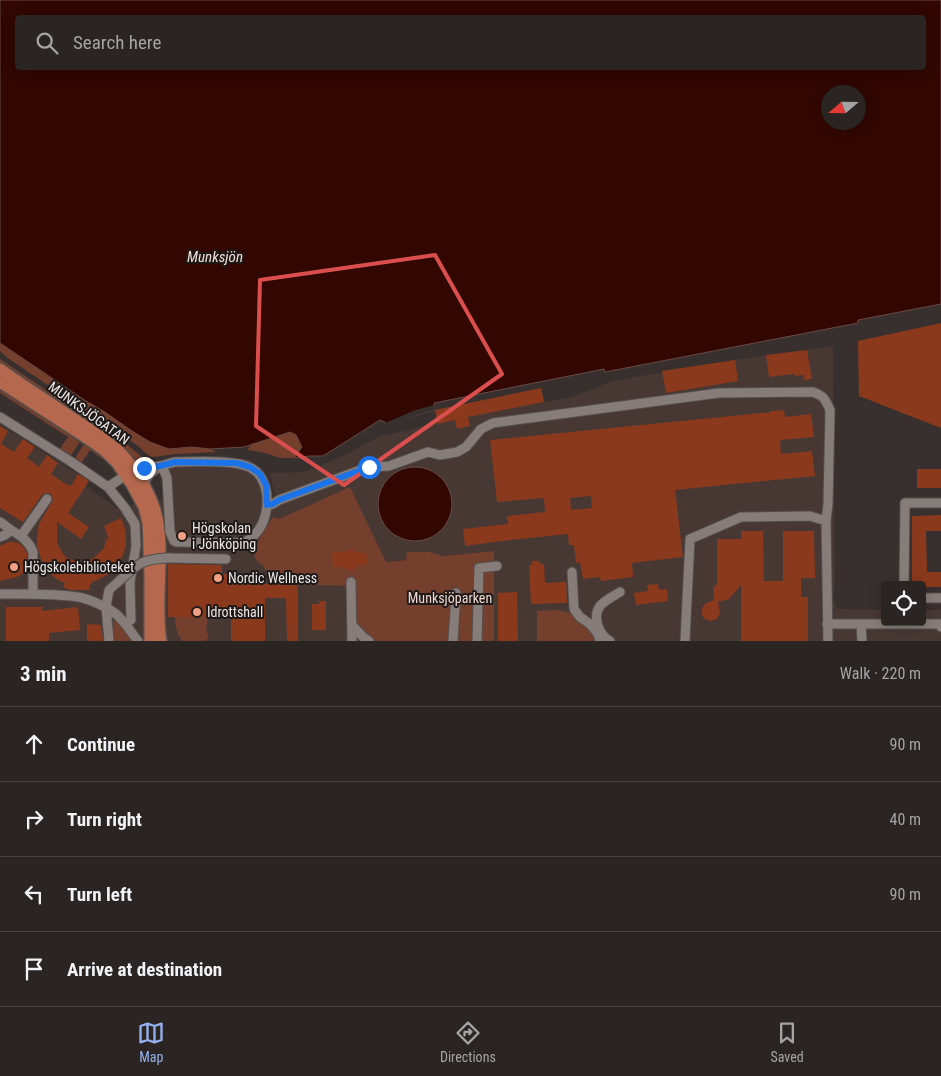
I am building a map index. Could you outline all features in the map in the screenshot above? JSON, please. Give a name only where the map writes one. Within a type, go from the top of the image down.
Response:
[{"type":"main road","name":"MUNKSJÖGATAN","points":[[0,369],[114,447],[129,471],[148,523],[150,641]]},
{"type":"main road","name":"MUNKSJÖGATAN","points":[[0,382],[98,446],[143,484],[153,505],[160,532],[158,628],[160,641]]},
{"type":"street","points":[[267,505],[369,467],[389,466],[428,452],[440,455],[457,452],[466,447],[481,429],[493,423],[719,394],[813,392],[822,395],[830,410],[826,521],[828,641]]},
{"type":"street","points":[[0,417],[108,487],[125,508],[135,524],[136,546],[130,582],[131,620]]},
{"type":"street","points":[[108,487],[129,471],[175,462],[236,463],[250,467],[260,474],[266,485],[267,509],[264,520],[247,542],[176,542],[170,532],[167,478],[161,466]]},
{"type":"street","points":[[143,484],[150,474],[161,466]]},
{"type":"street","points":[[21,536],[47,499]]},
{"type":"street","points":[[904,581],[905,503],[941,503]]},
{"type":"street","points":[[685,641],[690,539],[741,517],[810,516],[826,521]]},
{"type":"street","points":[[0,522],[21,536],[33,552],[33,594]]},
{"type":"street","points":[[0,537],[11,530]]},
{"type":"street","points":[[109,641],[106,607],[109,590],[135,566],[144,561],[160,558],[226,559]]},
{"type":"street","points":[[477,641],[479,568],[497,566]]},
{"type":"street","points":[[572,572],[574,610],[590,624],[598,634],[600,641]]},
{"type":"street","points":[[351,582],[352,641]]},
{"type":"street","points":[[610,641],[605,638],[599,628],[597,615],[600,607],[620,592]]},
{"type":"street","points":[[454,641],[456,593]]},
{"type":"street","points":[[0,594],[79,596],[106,607],[115,613],[138,641]]},
{"type":"street","points":[[926,598],[941,598]]},
{"type":"street","points":[[827,624],[941,624],[941,627]]},
{"type":"street","points":[[861,624],[862,641]]},
{"type":"street","points":[[352,625],[369,641]]},
{"type":"highlighted area","points":[[435,255],[502,374],[344,485],[256,426],[260,280]]},
{"type":"shaded area","points":[[833,346],[835,584],[833,599],[837,609],[881,610],[881,626],[926,626],[926,610],[941,610],[941,641],[494,641],[494,551],[386,562],[352,641],[0,641],[0,425],[89,481],[86,486],[116,508],[163,499],[163,473],[172,458],[186,457],[251,460],[277,509],[281,503],[275,496],[270,473],[303,472],[315,468],[345,455],[380,436],[411,430],[437,421],[435,410],[541,388],[545,402],[572,397],[612,381],[735,360]]},
{"type":"green space","points":[[0,343],[150,442],[177,449],[192,447],[210,449],[217,452],[149,456],[137,445],[9,359],[0,351]]},
{"type":"green space","points":[[0,359],[91,420],[91,424],[0,363]]},
{"type":"green space","points":[[0,387],[81,440],[70,457],[59,450],[68,437],[0,393]]},
{"type":"green space","points":[[97,425],[126,444],[151,464],[136,463],[95,427]]},
{"type":"green space","points":[[290,432],[296,435],[302,448],[294,458],[281,458],[247,450],[251,445]]},
{"type":"green space","points":[[85,442],[105,457],[104,460],[90,450],[80,465],[74,460]]},
{"type":"green space","name":"Munksjöparken","points":[[350,487],[386,562],[406,560],[407,552],[430,552],[443,556],[494,551],[494,641],[356,641],[354,586],[273,584],[271,570],[270,572],[266,571],[263,565],[256,560],[254,553],[273,517],[279,519]]},
{"type":"green space","points":[[558,610],[574,614],[592,631],[598,641],[537,641],[537,611]]},
{"type":"green space","points":[[175,617],[208,617],[206,630],[209,635],[206,641],[182,641],[175,624]]},
{"type":"green space","points":[[109,621],[118,622],[134,641],[112,641]]},
{"type":"water","name":"Munksjön","points":[[0,0],[941,0],[941,304],[858,320],[858,323],[605,372],[604,369],[434,403],[435,410],[388,427],[385,422],[380,420],[323,456],[294,458],[302,447],[296,435],[290,432],[244,447],[169,449],[150,442],[0,343]]},
{"type":"water","points":[[408,467],[422,467],[436,473],[446,483],[452,497],[452,511],[446,525],[436,535],[422,541],[408,541],[394,535],[384,525],[378,511],[378,497],[384,483],[394,473]]},
{"type":"pier","points":[[434,405],[435,410],[420,414],[386,429],[383,424],[413,411]]},
{"type":"building","points":[[941,323],[941,428],[859,396],[858,341]]},
{"type":"building","points":[[807,350],[812,379],[804,380],[803,375],[795,376],[794,374],[769,377],[766,355]]},
{"type":"building","points":[[735,360],[738,381],[666,393],[662,371]]},
{"type":"building","points":[[541,388],[544,402],[468,417],[470,426],[457,429],[455,420],[438,424],[435,410]]},
{"type":"building","points":[[784,410],[785,417],[811,414],[814,437],[780,440],[781,454],[812,451],[815,476],[675,490],[683,557],[632,563],[633,577],[601,581],[600,577],[583,579],[580,562],[576,563],[574,545],[569,545],[568,534],[465,546],[463,529],[508,524],[507,516],[545,512],[544,498],[497,502],[490,440]],"holes":[[[591,496],[592,508],[571,510],[570,498]]]},
{"type":"building","points":[[0,426],[8,431],[1,444],[14,452],[23,439],[35,447],[27,458],[39,467],[47,455],[58,463],[51,474],[64,483],[71,486],[78,474],[89,481],[68,513],[89,527],[81,539],[57,522],[57,543],[67,558],[84,562],[94,558],[104,548],[106,538],[109,540],[104,526],[121,518],[126,532],[126,546],[122,557],[111,572],[89,585],[90,590],[70,590],[63,587],[65,583],[44,569],[46,567],[37,546],[37,537],[39,524],[53,500],[51,494],[42,495],[23,522],[0,508]]},
{"type":"building","points":[[917,469],[941,469],[941,488],[917,488]]},
{"type":"building","points":[[941,515],[941,531],[926,531],[927,572],[941,572],[941,587],[926,587],[926,581],[912,581],[912,516]]},
{"type":"building","points":[[741,531],[763,531],[764,581],[783,581],[783,531],[814,531],[815,578],[801,578],[801,597],[808,597],[808,641],[741,641],[741,585],[729,599],[718,602],[720,613],[717,619],[711,621],[703,617],[702,608],[706,603],[714,600],[713,588],[717,584],[717,539],[741,539]]},
{"type":"building","name":"Högskolebiblioteket","points":[[8,542],[19,543],[24,548],[27,553],[27,568],[17,577],[0,581],[0,546]]},
{"type":"building","points":[[345,550],[354,550],[354,552],[367,554],[367,564],[355,566],[355,570],[346,570],[346,567],[333,567],[332,553],[345,552]]},
{"type":"building","points":[[532,561],[539,561],[540,564],[544,564],[545,583],[566,582],[567,603],[531,604],[529,565],[532,565]]},
{"type":"building","points":[[168,564],[222,565],[222,574],[247,574],[247,584],[298,584],[298,641],[287,641],[286,598],[265,598],[265,641],[231,641],[231,617],[168,617]]},
{"type":"building","points":[[658,584],[659,590],[667,589],[668,601],[636,605],[634,593],[648,591],[647,585]]},
{"type":"building","points":[[517,592],[518,641],[498,641],[498,593]]},
{"type":"building","points":[[319,601],[326,601],[326,630],[312,630],[312,604],[319,604]]},
{"type":"building","points":[[6,607],[43,607],[42,611],[78,607],[80,630],[49,633],[49,641],[6,641]]},
{"type":"building","points":[[87,624],[101,625],[103,641],[87,641]]},
{"type":"place","name":"Högskolan i Jönköping","points":[[182,536]]},
{"type":"place","name":"Högskolebiblioteket","points":[[14,567]]},
{"type":"place","name":"Nordic Wellness","points":[[218,578]]},
{"type":"place","name":"Idrottshall","points":[[197,612]]},
{"type":"route","points":[[144,468],[175,462],[236,463],[250,467],[260,474],[266,485],[267,505],[369,467]]}]
